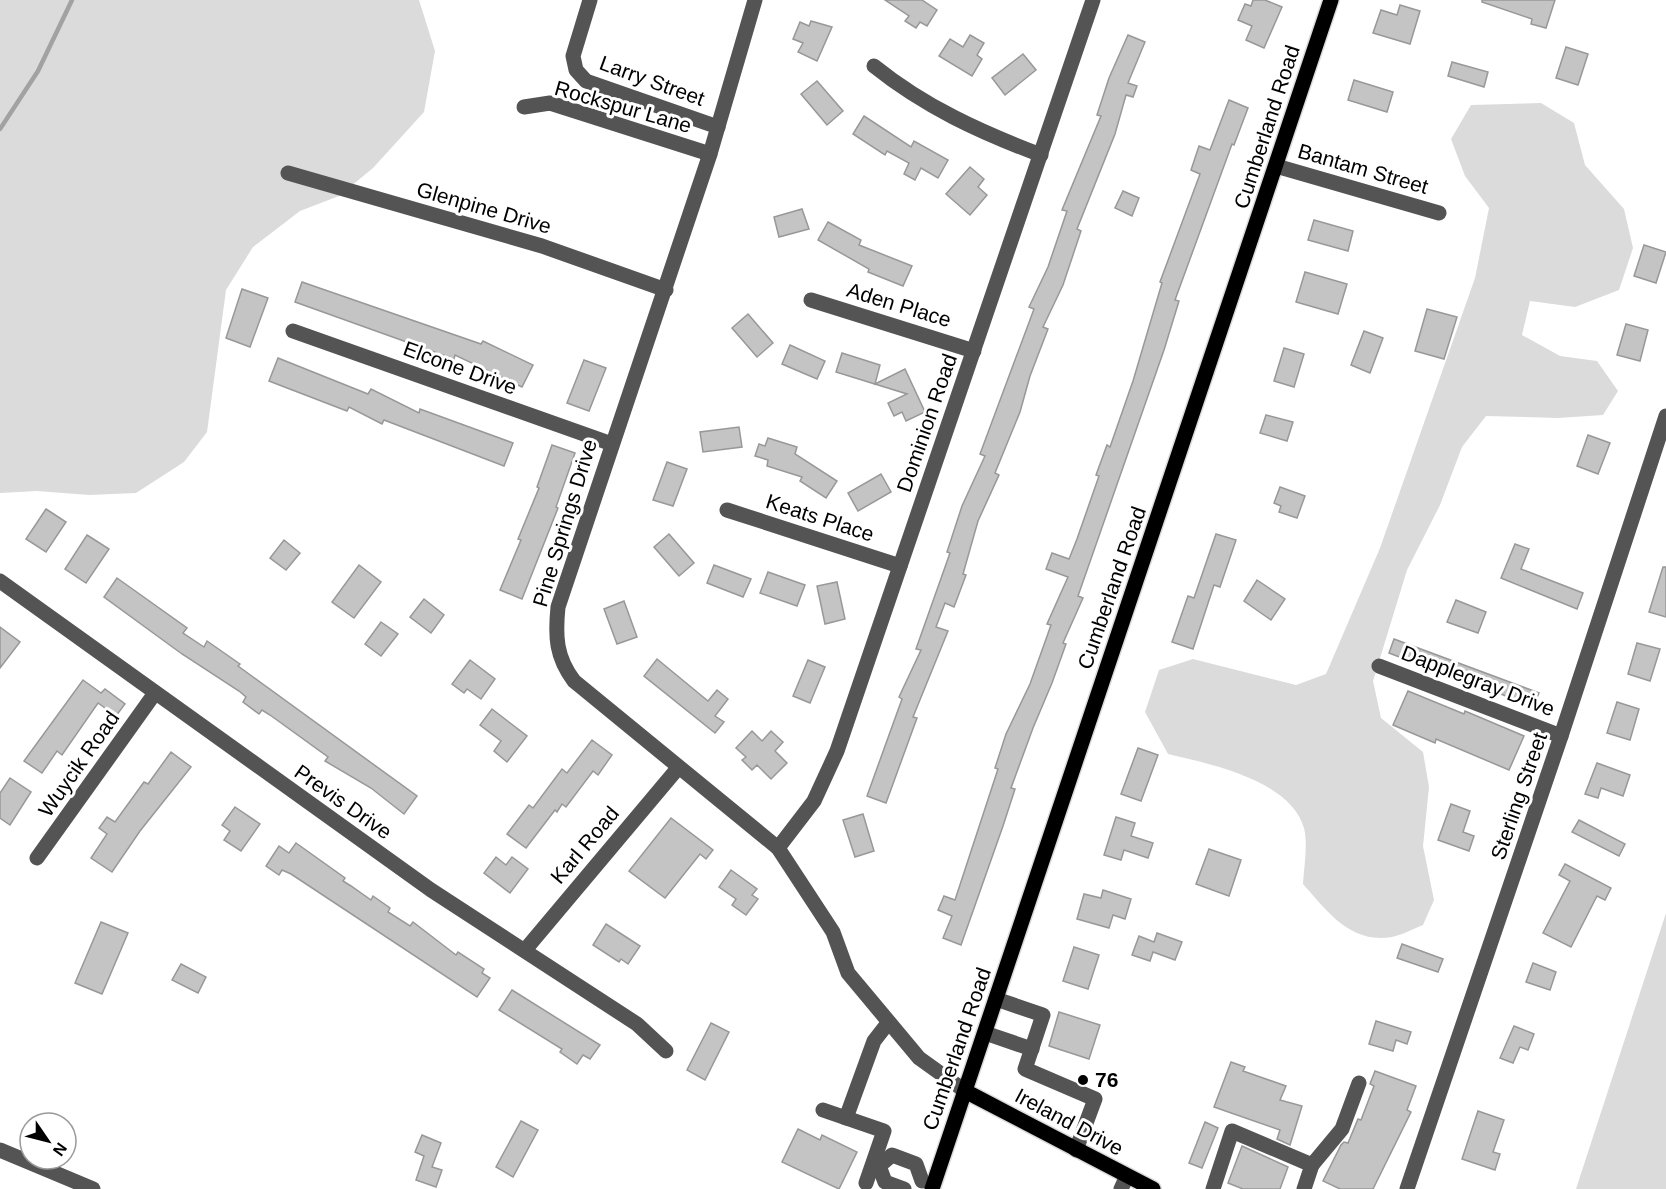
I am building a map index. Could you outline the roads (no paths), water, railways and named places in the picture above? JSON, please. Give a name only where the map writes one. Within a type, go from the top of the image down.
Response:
[{"type":"main road","name":"Cumberland Road","points":[[929,1185],[985,1033],[1332,0]]},
{"type":"main road","name":"Ireland Drive","points":[[965,1091],[1076,1149],[1124,1182],[1153,1189]]},
{"type":"street","name":"Larry Street","points":[[591,0],[573,56],[576,70],[586,81],[718,127]]},
{"type":"street","name":"Pine Springs Drive","points":[[755,0],[710,154],[666,290],[558,607],[555,634],[557,652],[564,668],[574,681],[778,848],[832,932],[848,973],[919,1058],[965,1091]]},
{"type":"street","name":"Dominion Road","points":[[778,848],[814,801],[826,780],[1093,0]]},
{"type":"street","points":[[874,66],[924,103],[954,119],[1041,155]]},
{"type":"street","name":"Rockspur Lane","points":[[524,107],[550,103],[710,154]]},
{"type":"street","name":"Bantam Street","points":[[1276,166],[1439,213]]},
{"type":"street","name":"Glenpine Drive","points":[[288,173],[542,246],[666,290]]},
{"type":"street","name":"Aden Place","points":[[811,300],[974,351]]},
{"type":"street","name":"Elcone Drive","points":[[293,331],[612,444]]},
{"type":"street","name":"Sterling Street","points":[[1407,1189],[1562,736],[1666,416]]},
{"type":"street","name":"Keats Place","points":[[727,510],[900,566]]},
{"type":"street","name":"Previs Drive","points":[[0,581],[431,890],[637,1024],[666,1051]]},
{"type":"street","name":"Dapplegray Drive","points":[[1379,666],[1562,736]]},
{"type":"street","name":"Wuycik Road","points":[[37,858],[155,693]]},
{"type":"street","name":"Karl Road","points":[[525,950],[678,768]]},
{"type":"street","points":[[996,999],[1043,1016],[1025,1069],[1095,1099],[1076,1149]]},
{"type":"street","points":[[846,1118],[874,1041],[888,1023]]},
{"type":"street","points":[[985,1033],[1032,1049]]},
{"type":"street","points":[[1304,1189],[1312,1165],[1342,1129],[1359,1083]]},
{"type":"street","points":[[823,1110],[884,1131],[876,1165],[866,1183]]},
{"type":"street","points":[[1213,1189],[1232,1131],[1312,1165]]},
{"type":"street","points":[[0,1150],[93,1189]]},
{"type":"street","points":[[892,1155],[916,1164],[929,1185],[904,1189],[885,1182],[876,1165],[892,1155]]},
{"type":"waterway","points":[[0,129],[38,71],[72,0]]},
{"type":"place","name":"76","points":[[1083,1080]]}]
